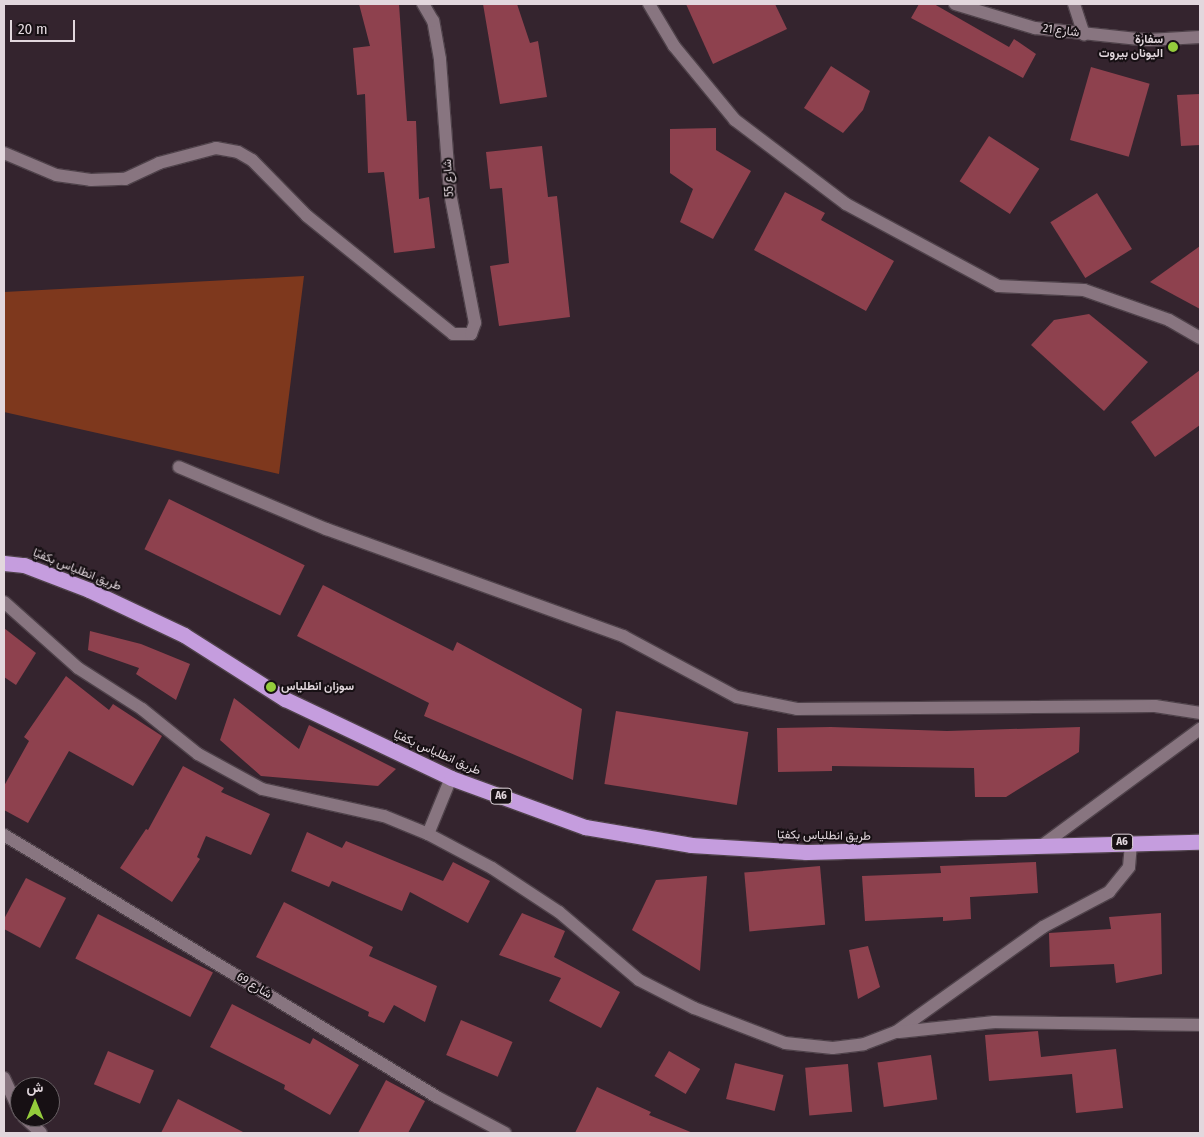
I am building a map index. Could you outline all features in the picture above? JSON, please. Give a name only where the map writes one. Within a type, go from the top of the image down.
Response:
[{"type":"highway","name":"طريق انطلياس بكفيّا","points":[[4,562],[24,565],[89,590],[184,634],[285,699],[451,778],[586,826],[691,845],[864,852],[1044,844]]},
{"type":"highway","name":"A6","points":[[1044,844],[1200,842]]},
{"type":"street","name":"شارع 55","points":[[4,153],[56,175],[91,180],[125,179],[159,163],[208,150],[238,152],[252,160],[307,216],[453,334],[471,334],[475,323],[450,193],[440,59],[433,21],[424,4]]},
{"type":"street","points":[[649,4],[674,46],[735,120],[846,204],[998,286],[1084,290],[1169,320],[1200,338]]},
{"type":"street","name":"شارع 21","points":[[955,4],[1034,28],[1148,40],[1200,37]]},
{"type":"street","points":[[1074,4],[1084,34]]},
{"type":"street","points":[[179,467],[326,529],[623,636],[737,697],[797,709],[1155,706],[1200,713]]},
{"type":"street","points":[[4,602],[78,668],[142,709],[198,754],[262,789],[384,816],[428,834],[492,868],[559,912],[639,980],[694,1008],[784,1043],[833,1048],[864,1044],[896,1032],[994,1022],[1200,1025]]},
{"type":"street","points":[[1044,844],[1200,729]]},
{"type":"street","points":[[428,834],[451,778]]},
{"type":"street","name":"شارع 69","points":[[4,834],[437,1097],[506,1133]]},
{"type":"street","points":[[896,1032],[1043,926],[1109,892],[1129,867],[1131,842]]},
{"type":"street","points":[[4,1078],[10,1091]]},
{"type":"shaded area","points":[[304,276],[279,474],[4,412],[4,292]]},
{"type":"building","points":[[359,4],[399,4],[407,121],[416,121],[419,199],[429,197],[435,248],[394,253],[384,172],[368,173],[365,94],[357,95],[353,48],[370,46]]},
{"type":"building","points":[[483,4],[517,4],[530,43],[538,41],[547,97],[500,104]]},
{"type":"building","points":[[686,4],[775,4],[787,29],[713,64]]},
{"type":"building","points":[[919,4],[934,4],[1009,47],[1014,39],[1036,54],[1023,78],[911,18]]},
{"type":"building","points":[[831,66],[870,91],[863,110],[843,133],[804,108]]},
{"type":"building","points":[[1091,67],[1150,84],[1129,157],[1070,140]]},
{"type":"building","points":[[1200,94],[1200,145],[1181,146],[1177,95]]},
{"type":"building","points":[[716,128],[716,150],[751,171],[713,239],[680,222],[693,189],[670,173],[670,129]]},
{"type":"building","points":[[989,136],[1039,169],[1010,214],[960,181]]},
{"type":"building","points":[[542,146],[548,197],[557,196],[570,317],[499,326],[490,266],[509,263],[502,188],[490,189],[486,152]]},
{"type":"building","points":[[785,192],[825,213],[821,220],[894,261],[866,311],[754,250]]},
{"type":"building","points":[[1097,193],[1132,249],[1085,278],[1050,222]]},
{"type":"building","points":[[1200,246],[1200,309],[1150,282]]},
{"type":"building","points":[[1089,314],[1148,362],[1104,411],[1031,345],[1054,320]]},
{"type":"building","points":[[1200,370],[1200,425],[1155,457],[1131,422]]},
{"type":"building","points":[[169,499],[305,565],[280,616],[144,549]]},
{"type":"building","points":[[323,585],[453,651],[457,642],[582,709],[573,780],[424,716],[429,703],[297,636]]},
{"type":"building","points":[[4,628],[36,653],[16,685],[4,677]]},
{"type":"building","points":[[90,631],[141,644],[190,664],[176,700],[136,674],[139,668],[88,650]]},
{"type":"building","points":[[66,676],[109,710],[113,704],[162,736],[133,786],[69,751],[28,823],[4,810],[4,786],[29,741],[24,737]]},
{"type":"building","points":[[234,698],[299,749],[309,725],[396,769],[378,786],[261,776],[220,740]]},
{"type":"building","points":[[616,711],[748,732],[737,805],[604,784]]},
{"type":"building","points":[[831,727],[947,731],[1080,727],[1079,752],[1006,797],[975,797],[974,768],[832,766],[832,771],[778,772],[777,728]]},
{"type":"building","points":[[183,766],[224,788],[221,792],[270,814],[251,855],[206,836],[197,857],[200,859],[172,902],[120,868],[146,829],[148,830]]},
{"type":"building","points":[[307,832],[342,848],[346,841],[443,881],[453,862],[490,881],[468,923],[410,892],[402,911],[332,881],[329,887],[291,871]]},
{"type":"building","points":[[1036,862],[1038,893],[970,897],[971,919],[943,921],[943,917],[865,921],[862,876],[941,873],[940,866]]},
{"type":"building","points":[[820,866],[825,925],[749,931],[744,873]]},
{"type":"building","points":[[707,876],[700,971],[632,930],[656,880]]},
{"type":"building","points":[[26,878],[66,898],[40,948],[4,929],[4,919]]},
{"type":"building","points":[[284,902],[373,947],[369,956],[437,986],[425,1022],[394,1005],[384,1023],[368,1016],[369,1012],[256,957]]},
{"type":"building","points":[[522,913],[565,931],[554,957],[620,992],[601,1028],[549,1001],[561,978],[499,955]]},
{"type":"building","points":[[1161,913],[1162,974],[1116,983],[1114,964],[1050,967],[1049,933],[1111,929],[1109,917]]},
{"type":"building","points":[[98,914],[213,973],[190,1017],[75,959]]},
{"type":"building","points":[[868,946],[880,987],[858,999],[849,950]]},
{"type":"building","points":[[232,1004],[310,1044],[313,1038],[359,1065],[330,1115],[284,1089],[285,1085],[210,1047]]},
{"type":"building","points":[[461,1020],[513,1042],[498,1077],[446,1055]]},
{"type":"building","points":[[1038,1031],[1041,1057],[1116,1049],[1123,1108],[1076,1113],[1072,1074],[989,1081],[985,1035]]},
{"type":"building","points":[[108,1051],[154,1071],[140,1104],[94,1084]]},
{"type":"building","points":[[669,1051],[700,1069],[686,1094],[654,1076]]},
{"type":"building","points":[[931,1055],[937,1100],[884,1107],[878,1063]]},
{"type":"building","points":[[735,1063],[784,1075],[775,1111],[726,1099]]},
{"type":"building","points":[[848,1064],[852,1112],[809,1116],[805,1068]]},
{"type":"building","points":[[386,1080],[425,1101],[408,1133],[358,1133]]},
{"type":"building","points":[[597,1087],[651,1112],[649,1115],[693,1133],[575,1133]]},
{"type":"building","points":[[178,1099],[245,1133],[161,1133]]},
{"type":"place","name":"سفارة اليونان بيروت","points":[[1173,47]]},
{"type":"place","name":"سوزان انطلياس","points":[[271,687]]}]
